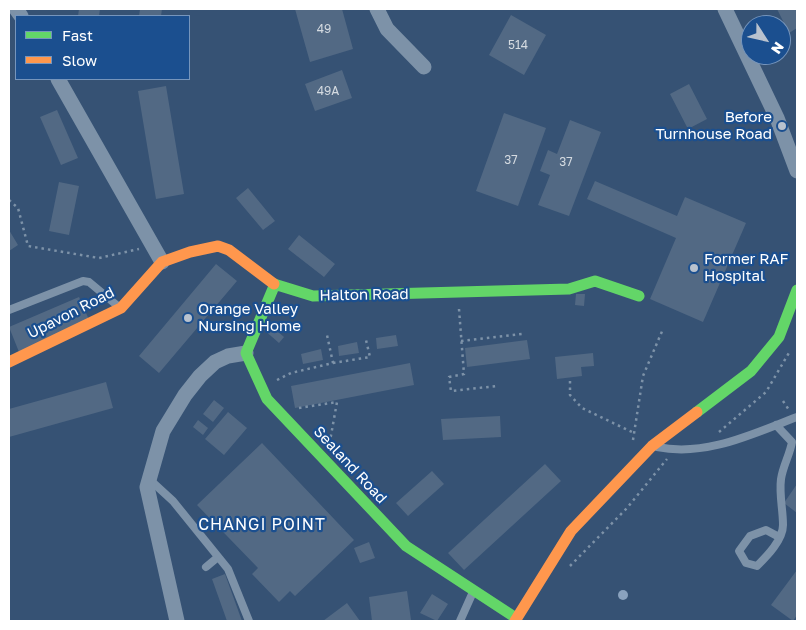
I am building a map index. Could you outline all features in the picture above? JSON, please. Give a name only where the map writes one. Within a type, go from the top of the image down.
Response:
[{"type":"street","points":[[377,9],[387,29],[424,68]]},
{"type":"street","points":[[725,9],[777,118],[797,171]]},
{"type":"street","points":[[59,80],[162,262]]},
{"type":"street","name":"Halton Road","points":[[162,262],[190,252],[218,246],[229,250],[275,284],[313,296],[569,289],[595,281],[640,296]]},
{"type":"street","name":"Upavon Road","points":[[9,362],[121,308],[162,262]]},
{"type":"street","points":[[177,621],[147,487],[149,479],[163,431],[200,376],[215,362],[228,356],[246,353],[250,339],[275,284]]},
{"type":"street","points":[[516,620],[571,531],[652,446],[751,371],[778,337],[790,313],[797,290]]},
{"type":"street","name":"Sealand Road","points":[[246,353],[267,399],[406,546],[516,620]]},
{"type":"lane","points":[[9,310],[83,281],[89,282],[121,308]]},
{"type":"lane","points":[[652,446],[674,450],[724,444],[797,417]]},
{"type":"lane","points":[[776,425],[792,442],[782,475],[780,493],[783,526],[779,537],[771,551],[757,566],[746,563],[739,551],[750,536],[766,530],[779,537]]},
{"type":"lane","points":[[149,479],[173,500],[228,569],[248,621]]},
{"type":"lane","points":[[206,567],[218,557]]},
{"type":"lane","points":[[460,621],[473,592]]},
{"type":"path","points":[[9,200],[18,208],[28,246],[99,258],[152,246]]},
{"type":"path","points":[[457,293],[464,374],[448,376],[451,391],[497,386]]},
{"type":"path","points":[[633,442],[643,376],[663,328]]},
{"type":"path","points":[[461,341],[522,334]]},
{"type":"path","points":[[327,335],[333,364]]},
{"type":"path","points":[[262,387],[291,373],[370,357],[366,340]]},
{"type":"path","points":[[716,435],[766,392],[787,360],[794,342]]},
{"type":"path","points":[[570,381],[570,396],[582,408],[634,433]]},
{"type":"path","points":[[298,408],[337,402],[329,451],[323,457]]},
{"type":"path","points":[[565,571],[627,508],[674,450]]},
{"type":"building","points":[[79,9],[100,9],[99,15],[78,15]]},
{"type":"building","points":[[140,9],[162,9],[161,15],[139,15]]},
{"type":"building","points":[[295,9],[342,9],[353,49],[310,62]]},
{"type":"building","points":[[777,9],[797,9],[797,28],[791,32],[791,15],[780,15]]},
{"type":"building","points":[[511,15],[546,35],[524,75],[489,55]]},
{"type":"building","points":[[342,70],[352,98],[315,111],[305,84]]},
{"type":"building","points":[[689,84],[707,119],[688,129],[670,94]]},
{"type":"building","points":[[166,86],[184,194],[156,199],[138,91]]},
{"type":"building","points":[[57,110],[78,158],[61,165],[40,117]]},
{"type":"building","points":[[504,113],[546,128],[518,206],[476,191]]},
{"type":"building","points":[[570,120],[601,132],[569,216],[538,205],[550,175],[540,171],[548,150],[557,154]]},
{"type":"building","name":"Former RAF Hospital","points":[[595,181],[677,216],[685,197],[746,223],[703,322],[650,299],[676,238],[587,199]]},
{"type":"building","points":[[59,182],[79,186],[69,235],[49,231]]},
{"type":"building","points":[[248,188],[275,221],[263,230],[236,198]]},
{"type":"building","points":[[9,230],[18,245],[9,251]]},
{"type":"building","points":[[299,235],[335,264],[324,277],[288,249]]},
{"type":"building","name":"Orange Valley Nursing Home","points":[[216,264],[237,281],[159,373],[139,356]]},
{"type":"building","points":[[576,294],[585,294],[584,306],[575,305]]},
{"type":"building","points":[[79,297],[90,322],[19,352],[9,327]]},
{"type":"building","points":[[268,323],[284,337],[279,343],[263,329]]},
{"type":"building","points":[[396,335],[398,346],[377,349],[376,338]]},
{"type":"building","points":[[527,340],[530,359],[467,367],[465,348]]},
{"type":"building","points":[[357,342],[359,353],[339,356],[338,346]]},
{"type":"building","points":[[321,349],[323,360],[303,364],[301,354]]},
{"type":"building","points":[[593,353],[594,366],[581,367],[582,376],[557,379],[555,357]]},
{"type":"building","points":[[410,363],[414,385],[295,408],[291,386]]},
{"type":"building","points":[[106,382],[113,408],[9,437],[9,409]]},
{"type":"building","points":[[214,400],[224,408],[213,422],[203,414]]},
{"type":"building","points":[[228,412],[247,428],[224,455],[205,439]]},
{"type":"building","points":[[500,416],[501,437],[443,440],[441,419]]},
{"type":"building","points":[[198,420],[208,428],[203,435],[193,427]]},
{"type":"building","points":[[262,443],[354,540],[295,596],[290,591],[279,602],[252,574],[258,568],[197,505]]},
{"type":"building","points":[[545,464],[561,481],[464,570],[448,553]]},
{"type":"building","points":[[432,471],[444,484],[408,516],[396,503]]},
{"type":"building","points":[[797,484],[797,513],[784,503]]},
{"type":"building","points":[[369,542],[375,558],[360,563],[354,548]]},
{"type":"building","points":[[797,570],[797,615],[793,621],[771,605]]},
{"type":"building","points":[[225,574],[242,621],[227,621],[212,579]]},
{"type":"building","points":[[407,591],[411,620],[372,621],[369,597]]},
{"type":"building","points":[[432,594],[448,604],[437,621],[420,613]]},
{"type":"building","points":[[347,603],[360,621],[323,621]]},
{"type":"traffic: fast","points":[[274,284],[313,296],[569,289],[595,281],[639,296]]},
{"type":"traffic: fast","points":[[275,284],[246,353],[267,399],[406,546],[516,618]]},
{"type":"traffic: fast","points":[[697,412],[751,371],[779,337],[797,290]]},
{"type":"traffic: slow","points":[[9,362],[121,308],[162,262],[190,252],[218,246],[229,250],[274,284]]},
{"type":"traffic: slow","points":[[515,621],[571,531],[652,446],[697,412]]},
{"type":"place","name":"Before Turnhouse Road","points":[[782,126]]},
{"type":"place","name":"Former RAF Hospital","points":[[694,268]]},
{"type":"place","name":"Orange Valley Nursing Home","points":[[188,318]]},
{"type":"district","name":"CHANGI POINT","points":[[262,525]]}]
